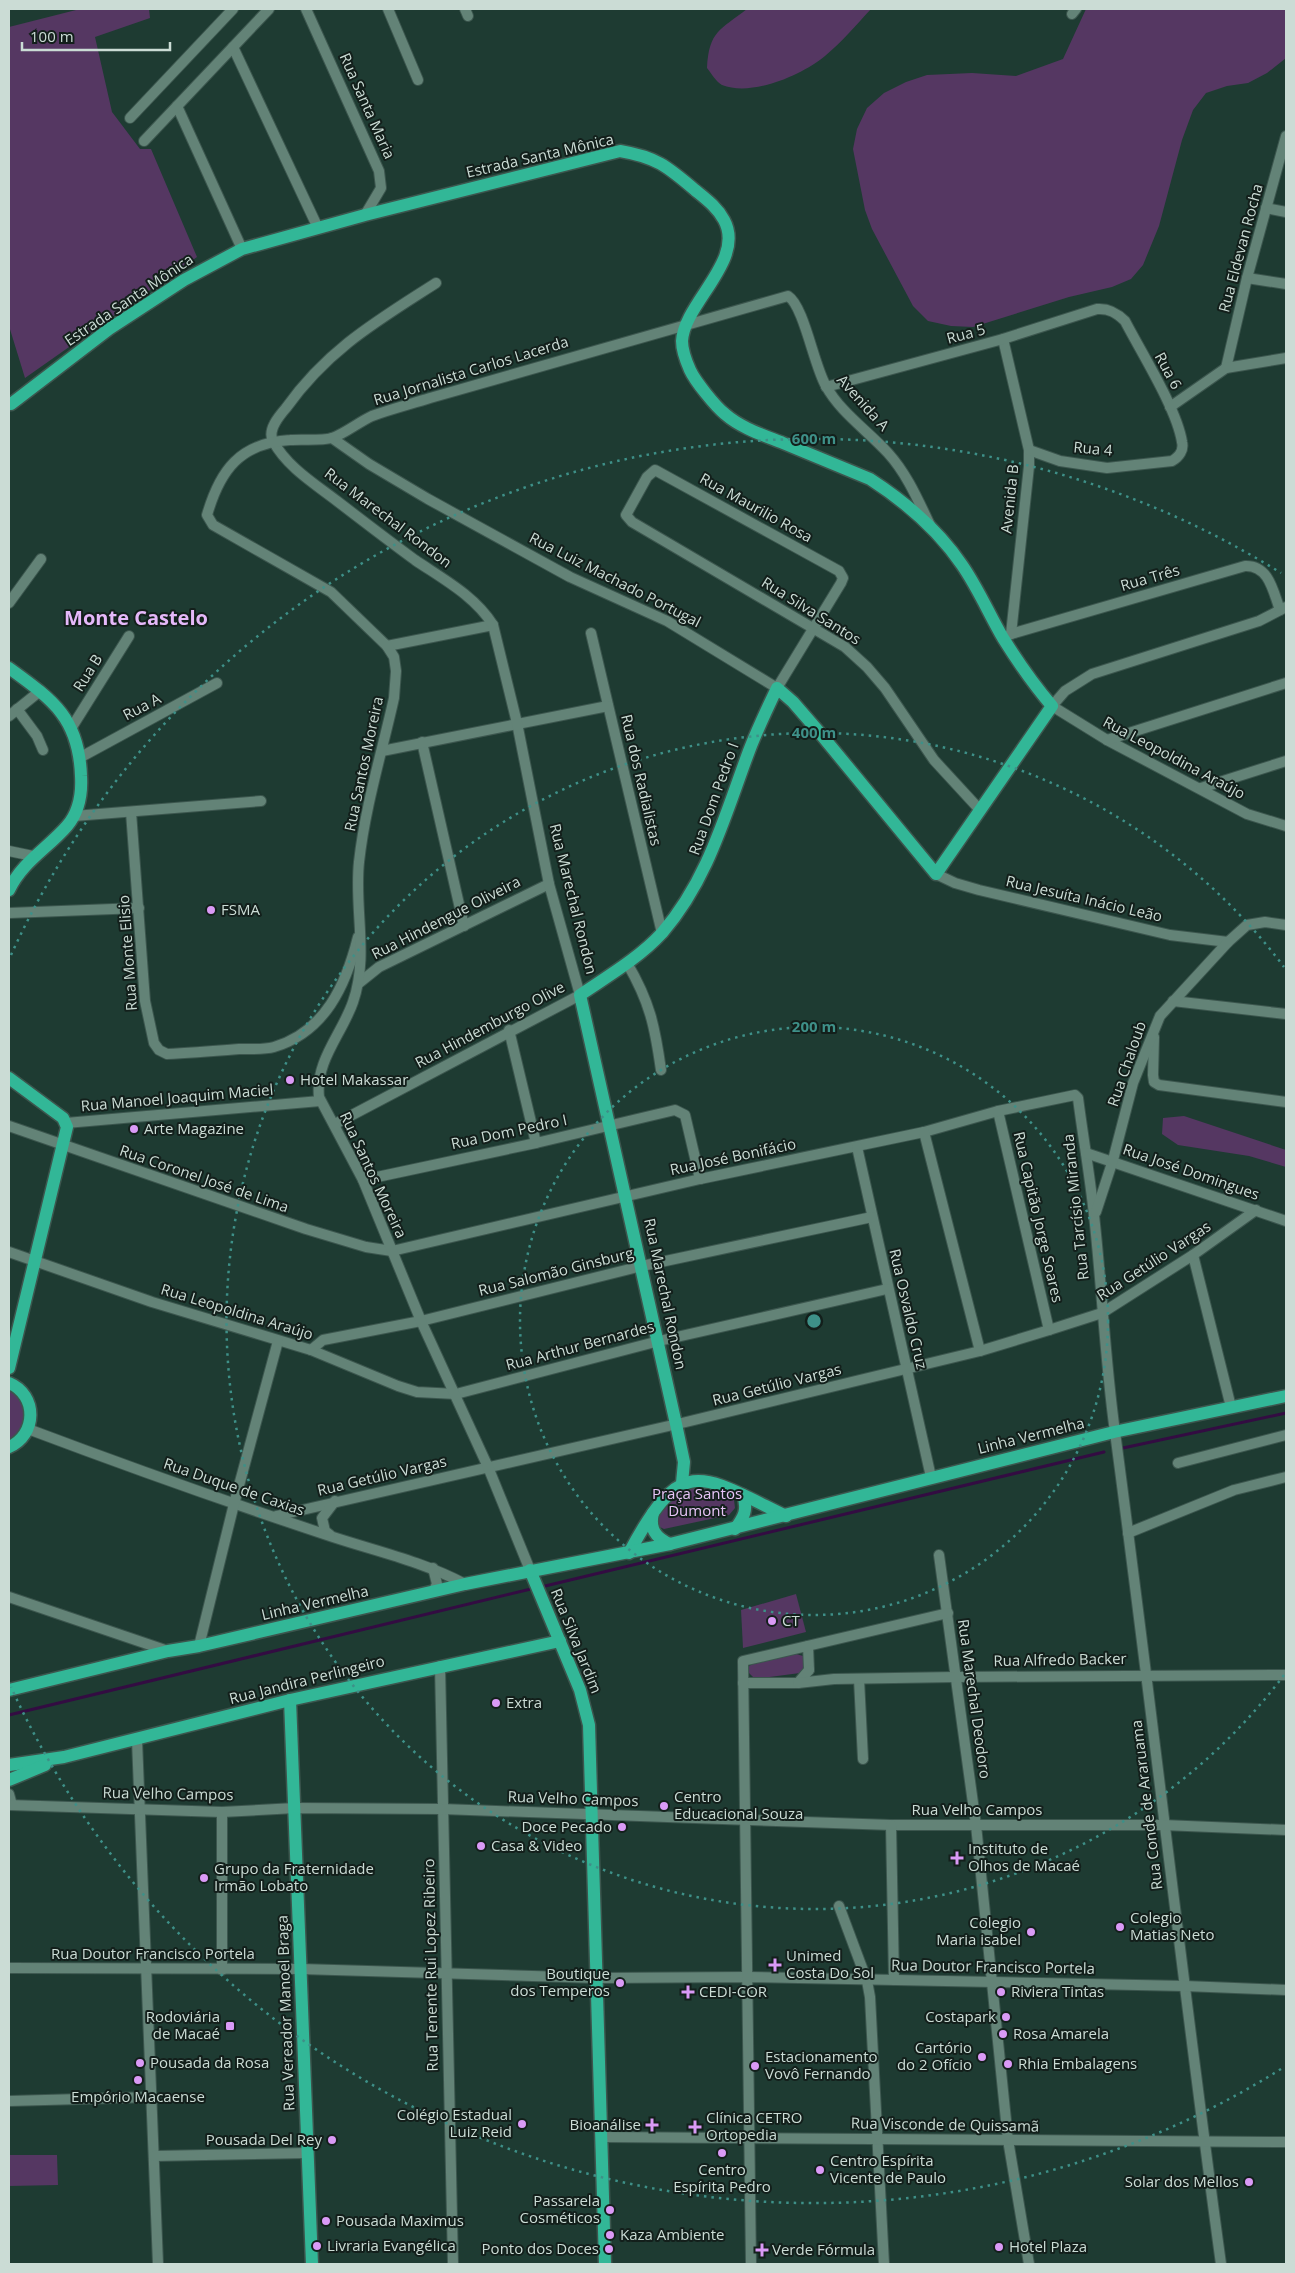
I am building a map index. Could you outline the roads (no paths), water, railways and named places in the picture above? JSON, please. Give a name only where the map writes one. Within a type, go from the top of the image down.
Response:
[{"type":"main road","name":"Estrada Santa Mônica","points":[[9,406],[110,330],[184,280],[242,249],[365,215],[620,151],[645,155],[667,166],[714,206],[725,221],[727,248],[721,265],[686,325],[683,348],[691,372],[725,414],[745,427],[870,479],[888,491],[933,531],[962,564],[1039,691],[1052,706]]},
{"type":"main road","points":[[9,668],[40,691],[72,727],[81,757],[82,784],[74,816],[56,838],[33,856],[9,890]]},
{"type":"main road","name":"Rua Luiz Machado Portugal","points":[[777,688],[793,702],[819,732],[936,874]]},
{"type":"main road","name":"Rua Dom Pedro I","points":[[580,995],[627,963],[662,933],[690,897],[704,872],[750,748],[777,688]]},
{"type":"main road","points":[[936,874],[1052,706]]},
{"type":"main road","name":"Rua Marechal Rondon","points":[[580,995],[627,1196],[684,1462]]},
{"type":"main road","points":[[9,1078],[66,1123],[64,1145],[9,1368]]},
{"type":"main road","points":[[9,1383],[22,1392],[28,1400],[31,1420],[28,1430],[18,1442],[9,1447]]},
{"type":"main road","name":"Linha Vermelha","points":[[9,1690],[168,1651],[200,1646],[465,1584],[534,1582],[629,1553],[735,1529],[931,1477],[1114,1432],[1286,1396]]},
{"type":"main road","points":[[684,1462],[697,1480]]},
{"type":"main road","points":[[682,1484],[684,1462]]},
{"type":"main road","points":[[629,1553],[654,1510],[668,1493],[682,1484],[697,1480],[728,1487],[786,1516]]},
{"type":"main road","points":[[735,1529],[745,1513],[746,1505],[743,1495]]},
{"type":"main road","points":[[654,1510],[651,1522],[654,1533],[670,1544]]},
{"type":"main road","name":"Rua Silva Jardim","points":[[534,1582],[580,1690],[589,1725],[606,2264]]},
{"type":"main road","name":"Rua Jandira Perlingeiro","points":[[9,1765],[64,1757],[290,1700],[440,1666],[560,1642]]},
{"type":"main road","name":"Rua Vereador Manoel Braga","points":[[290,1700],[312,2264]]},
{"type":"main road","name":"Rua Jandira Perlingeiro","points":[[9,1780],[64,1757]]},
{"type":"street","points":[[130,118],[232,9]]},
{"type":"street","points":[[144,141],[270,9]]},
{"type":"street","name":"Rua Santa Maria","points":[[306,9],[382,180],[378,194],[365,215]]},
{"type":"street","points":[[388,9],[418,80]]},
{"type":"street","points":[[232,47],[318,228]]},
{"type":"street","points":[[177,106],[242,249]]},
{"type":"street","name":"Rua Eldevan Rocha","points":[[1226,368],[1247,278],[1286,136]]},
{"type":"street","points":[[1266,208],[1286,212]]},
{"type":"street","points":[[1247,278],[1286,284]]},
{"type":"street","points":[[273,441],[272,432],[279,416],[316,370],[354,336],[436,283]]},
{"type":"street","name":"Avenida A","points":[[781,297],[788,296],[797,305],[819,373],[826,387],[836,401],[889,454],[907,478],[933,531]]},
{"type":"street","name":"Rua Jornalista Carlos Lacerda","points":[[207,516],[220,483],[232,462],[253,447],[273,441],[332,438],[373,416],[430,398],[781,297]]},
{"type":"street","name":"Rua 5","points":[[826,387],[1003,339],[1097,309],[1113,311]]},
{"type":"street","name":"Rua 6","points":[[1113,311],[1124,321],[1170,407],[1183,442],[1181,452]]},
{"type":"street","name":"Avenida B","points":[[1003,339],[1029,450],[1029,466],[1007,636]]},
{"type":"street","points":[[1170,407],[1226,368],[1286,358]]},
{"type":"street","name":"Rua Luiz Machado Portugal","points":[[332,438],[369,464],[428,499],[570,577],[667,621],[777,688]]},
{"type":"street","name":"Rua Marechal Rondon","points":[[273,441],[297,470],[392,543],[472,599],[486,613],[493,625],[517,723],[549,884],[580,995]]},
{"type":"street","name":"Rua 4","points":[[1029,450],[1060,461],[1107,468],[1172,461],[1181,452]]},
{"type":"street","name":"Rua Maurilio Rosa","points":[[647,477],[655,470],[669,476],[840,571],[843,578],[841,583]]},
{"type":"street","name":"Rua Silva Santos","points":[[647,477],[628,509],[626,515],[632,522],[845,647],[867,666],[885,688],[934,760],[980,810]]},
{"type":"street","name":"Rua Santos Moreira","points":[[207,516],[213,524],[330,592],[387,646],[394,657],[396,683],[359,864],[361,959],[358,983],[353,1003],[320,1074],[318,1086],[320,1101],[335,1124],[362,1180],[421,1321],[488,1467],[534,1582]]},
{"type":"street","points":[[9,603],[41,559]]},
{"type":"street","name":"Rua Três","points":[[1007,636],[1245,566],[1254,565],[1261,569],[1266,576],[1283,609]]},
{"type":"street","name":"Rua Dom Pedro I","points":[[777,688],[841,583]]},
{"type":"street","points":[[1052,706],[1065,691],[1092,674],[1259,621],[1283,609]]},
{"type":"street","points":[[387,646],[493,625]]},
{"type":"street","name":"Rua dos Radialistas","points":[[591,633],[662,933]]},
{"type":"street","name":"Rua B","points":[[72,727],[129,636]]},
{"type":"street","name":"Rua A","points":[[81,757],[217,683]]},
{"type":"street","points":[[1107,740],[1286,683]]},
{"type":"street","points":[[40,691],[13,712],[37,736],[43,750]]},
{"type":"street","points":[[382,751],[608,706]]},
{"type":"street","name":"Rua Leopoldina Araújo","points":[[1052,706],[1107,740],[1247,814],[1286,826]]},
{"type":"street","points":[[422,742],[464,926]]},
{"type":"street","points":[[1201,788],[1286,761]]},
{"type":"street","points":[[74,816],[261,801]]},
{"type":"street","name":"Rua Monte Elisio","points":[[131,812],[144,1001],[152,1037],[159,1050],[167,1054],[272,1047],[287,1042],[312,1027],[326,1014],[347,973],[361,926]]},
{"type":"street","points":[[9,851],[33,856]]},
{"type":"street","name":"Rua Jesuíta Inácio Leão","points":[[936,874],[955,883],[979,890],[1170,935],[1228,942]]},
{"type":"street","name":"Rua Hindengue Oliveira","points":[[358,983],[379,967],[549,884]]},
{"type":"street","points":[[9,914],[139,908]]},
{"type":"street","name":"Rua Chaloub","points":[[1094,1215],[1113,1160],[1133,1084],[1160,1016],[1228,942],[1248,925],[1265,922],[1286,925]]},
{"type":"street","points":[[627,963],[643,991],[649,1007],[661,1070]]},
{"type":"street","name":"Rua Hindemburgo Olive","points":[[335,1124],[509,1030],[580,995]]},
{"type":"street","points":[[1173,1000],[1286,1014]]},
{"type":"street","points":[[1154,1029],[1153,1075],[1154,1082],[1158,1085],[1286,1102]]},
{"type":"street","points":[[509,1030],[536,1143]]},
{"type":"street","name":"Rua José Bonifácio","points":[[392,1252],[700,1179],[924,1132],[998,1111],[1071,1094],[1078,1098]]},
{"type":"street","name":"Rua Tarcísio Miranda","points":[[1078,1098],[1094,1215],[1114,1432]]},
{"type":"street","name":"Rua Manoel Joaquim Maciel","points":[[66,1123],[320,1101]]},
{"type":"street","name":"Rua Dom Pedro I","points":[[362,1180],[536,1143],[675,1110],[681,1111],[685,1115],[700,1179]]},
{"type":"street","name":"Rua Capitão Jorge Soares","points":[[998,1111],[1049,1330]]},
{"type":"street","name":"Rua Coronel José de Lima","points":[[9,1126],[306,1229],[366,1247],[392,1252]]},
{"type":"street","points":[[924,1132],[980,1351]]},
{"type":"street","name":"Rua Osvaldo Cruz","points":[[856,1147],[931,1477]]},
{"type":"street","name":"Rua José Domingues","points":[[1086,1153],[1113,1160],[1286,1221]]},
{"type":"street","name":"Rua Getúlio Vargas","points":[[276,1516],[676,1424],[980,1351],[1049,1330],[1102,1313],[1192,1255],[1256,1210]]},
{"type":"street","name":"Rua Salomão Ginsburg","points":[[311,1350],[323,1340],[421,1321],[642,1266],[872,1217]]},
{"type":"street","name":"Rua Leopoldina Araújo","points":[[9,1252],[34,1262],[311,1350],[417,1392],[456,1394]]},
{"type":"street","points":[[1192,1255],[1231,1407]]},
{"type":"street","name":"Rua Arthur Bernardes","points":[[456,1394],[659,1341],[887,1289]]},
{"type":"street","points":[[200,1646],[234,1504],[278,1341]]},
{"type":"street","name":"Rua Duque de Caxias","points":[[28,1430],[234,1504],[433,1568],[465,1584]]},
{"type":"street","name":"Rua Conde de Araruama","points":[[1114,1432],[1147,1674],[1163,1825],[1221,2264]]},
{"type":"street","points":[[1178,1463],[1286,1435]]},
{"type":"street","points":[[1128,1533],[1234,1490],[1286,1477]]},
{"type":"street","points":[[333,1537],[325,1531],[322,1518],[335,1501]]},
{"type":"street","name":"Rua Marechal Deodoro","points":[[940,1555],[976,1825],[1008,2140],[1029,2264]]},
{"type":"street","points":[[432,1592],[437,1584],[433,1568]]},
{"type":"street","points":[[9,1596],[168,1651]]},
{"type":"street","points":[[751,2264],[751,2138],[746,1977],[743,1661],[948,1613]]},
{"type":"street","points":[[798,1683],[809,1670],[808,1646]]},
{"type":"street","name":"Rua Tenente Rui Lopez Ribeiro","points":[[440,1666],[453,2264]]},
{"type":"street","name":"Rua Alfredo Backer","points":[[809,1670],[834,1679]]},
{"type":"street","name":"Rua Alfredo Backer","points":[[743,1683],[798,1683],[834,1679],[1147,1674],[1286,1675]]},
{"type":"street","points":[[859,1679],[863,1759]]},
{"type":"street","points":[[137,1740],[158,2264]]},
{"type":"street","points":[[9,1794],[10,1805]]},
{"type":"street","name":"Rua Velho Campos","points":[[10,1805],[222,1812],[295,1808],[442,1809],[592,1816],[744,1818],[891,1825],[1163,1825],[1286,1830]]},
{"type":"street","points":[[222,1812],[222,1970]]},
{"type":"street","points":[[891,1825],[894,1980]]},
{"type":"street","points":[[839,1906],[868,1981],[884,2264]]},
{"type":"street","name":"Rua Doutor Francisco Portela","points":[[9,1968],[146,1970],[301,1969],[597,1978],[746,1977],[1185,1986],[1286,1990]]},
{"type":"street","points":[[9,2101],[152,2097]]},
{"type":"street","name":"Rua Visconde de Quissamã","points":[[603,2137],[1204,2143],[1286,2142]]},
{"type":"street","points":[[154,2156],[307,2153]]},
{"type":"waterway","points":[[1123,1448],[1286,1413]]},
{"type":"waterway","points":[[541,1587],[1104,1452]]},
{"type":"waterway","points":[[9,1715],[535,1588]]},
{"type":"place","name":"FSMA","points":[[211,910]]},
{"type":"place","name":"Hotel Makassar","points":[[290,1080]]},
{"type":"place","name":"Arte Magazine","points":[[134,1129]]},
{"type":"place","name":"CT","points":[[772,1621]]},
{"type":"place","name":"Extra","points":[[496,1703]]},
{"type":"place","name":"Centro Educacional Souza","points":[[664,1806]]},
{"type":"place","name":"Doce Pecado","points":[[622,1827]]},
{"type":"place","name":"Casa & Video","points":[[481,1846]]},
{"type":"place","name":"Instituto de Olhos de Macaé","points":[[957,1858]]},
{"type":"place","name":"Grupo da Fraternidade Irmão Lobato","points":[[204,1878]]},
{"type":"place","name":"Colegio Matias Neto","points":[[1120,1927]]},
{"type":"place","name":"Colegio Maria isabel","points":[[1031,1932]]},
{"type":"place","name":"Unimed Costa Do Sol","points":[[775,1965]]},
{"type":"place","name":"Boutique dos Temperos","points":[[620,1983]]},
{"type":"place","name":"CEDI-COR","points":[[688,1992]]},
{"type":"place","name":"Riviera Tintas","points":[[1001,1992]]},
{"type":"place","name":"Costapark","points":[[1006,2017]]},
{"type":"place","name":"Rodoviária de Macaé","points":[[230,2026]]},
{"type":"place","name":"Rosa Amarela","points":[[1003,2034]]},
{"type":"place","name":"Cartório do 2 Ofício","points":[[982,2057]]},
{"type":"place","name":"Pousada da Rosa","points":[[140,2063]]},
{"type":"place","name":"Rhia Embalagens","points":[[1008,2064]]},
{"type":"place","name":"Estacionamento Vovô Fernando","points":[[755,2066]]},
{"type":"place","name":"Empório Macaense","points":[[138,2080]]},
{"type":"place","name":"Colégio Estadual Luiz Reid","points":[[522,2124]]},
{"type":"place","name":"Bioanálise","points":[[652,2125]]},
{"type":"place","name":"Clínica CETRO Ortopedia","points":[[695,2127]]},
{"type":"place","name":"Pousada Del Rey","points":[[332,2140]]},
{"type":"place","name":"Centro Espírita Pedro","points":[[722,2153]]},
{"type":"place","name":"Centro Espírita Vicente de Paulo","points":[[820,2170]]},
{"type":"place","name":"Solar dos Mellos","points":[[1249,2182]]},
{"type":"place","name":"Passarela Cosméticos","points":[[610,2210]]},
{"type":"place","name":"Pousada Maximus","points":[[326,2221]]},
{"type":"place","name":"Kaza Ambiente","points":[[610,2235]]},
{"type":"place","name":"Livraria Evangélica","points":[[317,2246]]},
{"type":"place","name":"Hotel Plaza","points":[[999,2247]]},
{"type":"place","name":"Ponto dos Doces","points":[[609,2249]]},
{"type":"place","name":"Verde Fórmula","points":[[762,2250]]},
{"type":"district","name":"Monte Castelo","points":[[136,618]]},
{"type":"park label","name":"Praça Santos Dumont","points":[[697,1502]]}]
